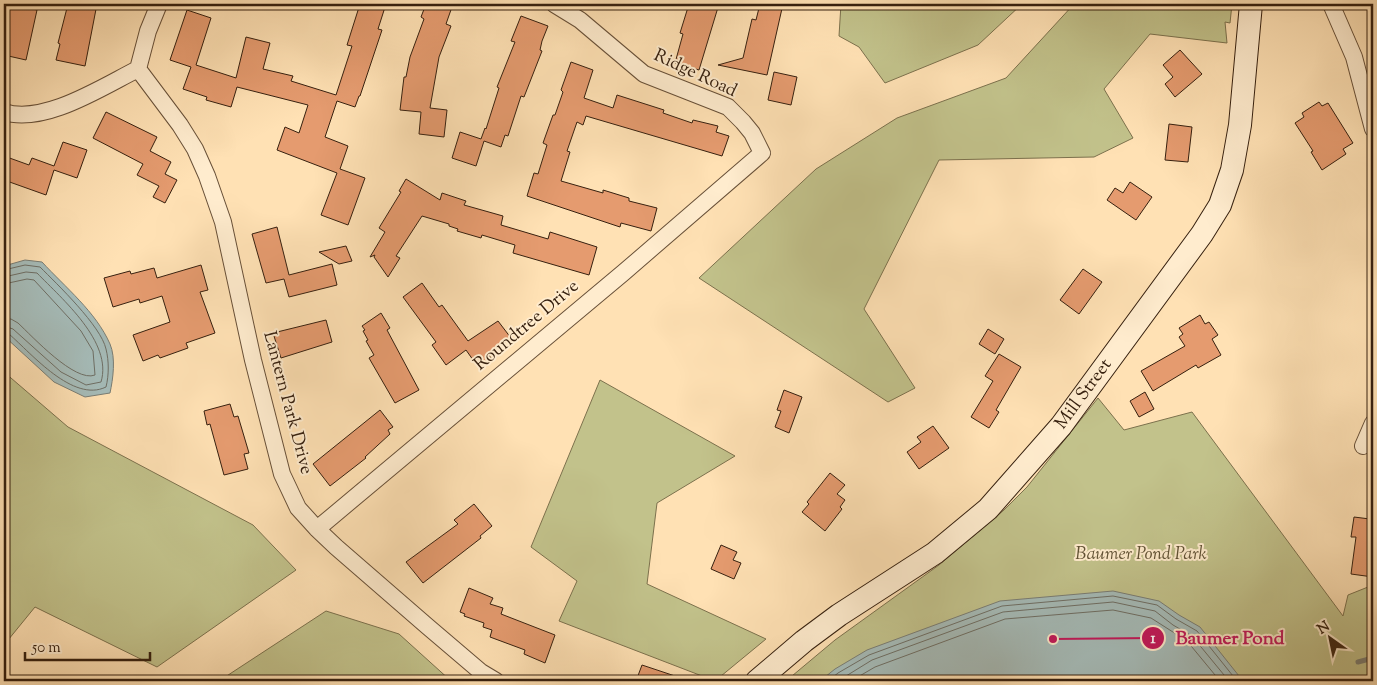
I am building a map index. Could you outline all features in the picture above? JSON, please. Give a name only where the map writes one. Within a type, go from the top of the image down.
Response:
[{"type":"street","points":[[4,112],[10,114],[32,114],[54,108],[75,100],[138,68],[148,31],[159,4]]},
{"type":"street","name":"Ridge Road","points":[[554,4],[580,20],[644,74],[728,107],[744,122],[762,153]]},
{"type":"street","name":"Mill Street","points":[[757,681],[804,641],[839,615],[935,552],[988,509],[1061,426],[1202,234],[1220,205],[1232,170],[1240,125],[1251,4]]},
{"type":"street","points":[[1331,4],[1354,57],[1373,129]]},
{"type":"street","name":"Lantern Park Drive","points":[[138,68],[180,125],[195,149],[207,176],[223,222],[253,360],[282,474],[298,508],[316,529],[427,626],[481,672],[496,681]]},
{"type":"street","name":"Roundtree Drive","points":[[316,529],[630,267],[762,153]]},
{"type":"street","points":[[1363,446],[1373,423]]},
{"type":"green space","points":[[841,4],[1022,4],[978,45],[885,83],[859,47],[839,36]]},
{"type":"green space","points":[[1074,4],[1232,4],[1230,23],[1225,22],[1227,43],[1150,34],[1104,89],[1133,138],[1094,157],[939,160],[864,309],[915,388],[888,402],[699,278],[816,169],[897,118],[1006,78]]},
{"type":"green space","points":[[4,372],[68,427],[253,525],[296,570],[157,667],[35,607],[4,645]]},
{"type":"green space","points":[[600,380],[735,456],[657,503],[647,584],[766,639],[715,681],[559,621],[577,581],[531,547]]},
{"type":"green space","name":"Baumer Pond Park","points":[[1098,398],[1124,430],[1192,412],[1343,616],[1348,595],[1373,585],[1373,681],[786,681],[835,640],[939,565],[1004,510],[1027,487]]},
{"type":"green space","points":[[326,611],[399,634],[451,681],[219,681]]},
{"type":"water","points":[[25,260],[42,262],[97,321],[112,350],[113,375],[110,393],[85,397],[54,382],[4,336],[4,266]]},
{"type":"water","points":[[1113,591],[1159,601],[1200,627],[1243,681],[820,681],[835,669],[867,650],[1000,601]]},
{"type":"building","points":[[10,4],[37,10],[26,60],[4,55],[4,35]]},
{"type":"building","points":[[68,4],[97,4],[85,66],[56,60],[60,44],[58,43]]},
{"type":"building","points":[[360,4],[386,4],[378,29],[382,30],[355,107],[337,101],[325,137],[348,146],[340,169],[365,178],[348,225],[321,215],[337,173],[277,150],[285,127],[299,133],[308,105],[237,87],[231,107],[206,100],[207,97],[183,89],[191,67],[170,60],[187,10],[211,18],[196,65],[236,78],[246,37],[270,43],[263,69],[293,76],[291,81],[336,95],[352,46],[347,45]]},
{"type":"building","points":[[426,4],[453,4],[446,24],[451,26],[439,57],[430,108],[447,110],[444,137],[419,134],[421,112],[400,110],[404,77],[406,77],[410,57],[424,19],[421,17]]},
{"type":"building","points":[[689,4],[719,4],[699,70],[675,63],[683,34],[680,33]]},
{"type":"building","points":[[760,4],[783,4],[767,75],[718,65],[743,58],[752,19],[756,20]]},
{"type":"building","points":[[521,16],[548,26],[542,41],[540,50],[542,51],[524,97],[521,96],[508,136],[505,135],[501,147],[484,141],[476,166],[452,158],[460,132],[481,139],[486,129],[499,88],[497,87],[515,42],[511,41]]},
{"type":"building","points":[[1180,50],[1202,74],[1175,97],[1165,84],[1173,77],[1163,65]]},
{"type":"building","points":[[571,62],[593,70],[584,98],[613,108],[617,95],[664,110],[663,113],[692,123],[693,120],[718,126],[716,132],[729,136],[722,156],[586,116],[583,125],[577,122],[567,151],[570,152],[561,181],[603,193],[603,190],[629,198],[629,201],[657,208],[651,231],[621,223],[620,227],[527,196],[534,173],[538,174],[547,145],[543,143],[563,92],[561,90]]},
{"type":"building","points":[[774,72],[797,77],[791,105],[768,100]]},
{"type":"building","points":[[1319,102],[1322,106],[1328,103],[1353,143],[1343,149],[1346,154],[1322,170],[1311,152],[1313,151],[1295,123],[1304,117],[1302,113]]},
{"type":"building","points":[[106,112],[157,137],[150,151],[171,162],[165,174],[177,180],[165,203],[153,197],[159,186],[137,175],[143,164],[93,138]]},
{"type":"building","points":[[1169,124],[1192,127],[1188,162],[1165,160]]},
{"type":"building","points":[[63,142],[87,150],[77,178],[54,170],[46,195],[4,180],[4,156],[29,165],[32,158],[54,166]]},
{"type":"building","points":[[406,179],[440,200],[442,193],[466,201],[464,205],[503,216],[501,225],[548,239],[550,232],[597,247],[589,275],[513,253],[515,245],[482,235],[481,238],[457,231],[458,229],[449,226],[449,224],[422,216],[396,256],[400,258],[388,277],[374,257],[375,255],[370,257],[385,232],[379,228],[401,192],[399,191]]},
{"type":"building","points":[[1130,182],[1152,197],[1136,220],[1107,200],[1115,188],[1123,193]]},
{"type":"building","points":[[277,227],[289,275],[332,264],[337,285],[289,297],[284,279],[266,283],[252,234]]},
{"type":"building","points":[[346,246],[352,261],[339,264],[319,252]]},
{"type":"building","points":[[201,265],[208,290],[200,292],[215,333],[186,343],[188,348],[160,358],[158,355],[143,361],[133,335],[170,322],[162,296],[140,303],[139,299],[113,307],[104,278],[130,271],[131,274],[154,268],[157,278]]},
{"type":"building","points":[[1083,269],[1102,282],[1079,314],[1060,300]]},
{"type":"building","points":[[422,283],[439,307],[442,305],[468,341],[498,321],[511,338],[488,354],[491,358],[478,367],[466,350],[446,365],[432,345],[436,342],[403,297]]},
{"type":"building","points":[[381,313],[390,328],[387,330],[419,390],[395,403],[369,358],[374,355],[366,341],[368,340],[362,326]]},
{"type":"building","points":[[1200,315],[1205,324],[1209,322],[1218,335],[1212,339],[1221,355],[1198,368],[1196,365],[1153,391],[1141,371],[1185,346],[1179,337],[1183,334],[1179,328]]},
{"type":"building","points":[[326,320],[332,342],[281,358],[273,333]]},
{"type":"building","points":[[988,329],[1004,339],[995,354],[979,344]]},
{"type":"building","points":[[999,354],[1021,367],[996,410],[999,412],[989,428],[971,417],[993,381],[985,376]]},
{"type":"building","points":[[784,390],[802,397],[789,433],[775,427],[781,411],[777,410]]},
{"type":"building","points":[[1145,392],[1154,409],[1139,417],[1130,401]]},
{"type":"building","points":[[230,404],[234,417],[238,416],[249,453],[244,454],[248,469],[224,475],[210,424],[207,425],[204,411]]},
{"type":"building","points":[[380,410],[393,427],[388,430],[390,434],[366,458],[330,486],[313,464]]},
{"type":"building","points":[[933,426],[949,448],[919,469],[907,452],[921,442],[917,437]]},
{"type":"building","points":[[830,473],[845,485],[837,494],[845,500],[840,507],[842,509],[825,531],[802,512],[809,504],[807,502]]},
{"type":"building","points":[[474,504],[492,526],[480,536],[481,538],[423,583],[406,562],[458,524],[454,520]]},
{"type":"building","points":[[1354,517],[1370,519],[1370,523],[1373,524],[1373,577],[1351,574],[1356,537],[1351,537]]},
{"type":"building","points":[[721,545],[737,552],[733,560],[741,563],[734,579],[711,569]]},
{"type":"building","points":[[469,588],[493,598],[490,604],[503,608],[501,614],[555,635],[545,663],[524,654],[525,650],[490,637],[492,630],[483,627],[484,623],[464,616],[465,614],[460,612]]},
{"type":"building","points":[[642,665],[684,679],[683,681],[636,681]]},
{"type":"waterway","points":[[1358,662],[1373,658]]},
{"type":"place","name":"Baumer Pond","points":[[1053,639]]}]
